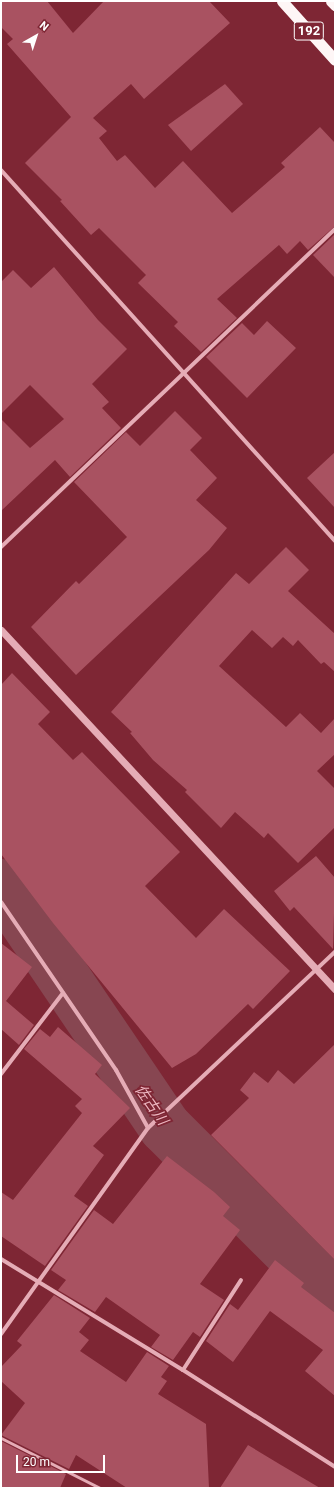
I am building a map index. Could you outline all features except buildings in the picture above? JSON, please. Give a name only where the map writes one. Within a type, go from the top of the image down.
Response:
[{"type":"highway","name":"192","points":[[282,1],[335,60]]},
{"type":"highway","name":"192","points":[[331,1],[335,5]]},
{"type":"street","points":[[1,170],[335,541]]},
{"type":"street","points":[[1,547],[184,375],[335,229]]},
{"type":"street","points":[[1,630],[335,990]]},
{"type":"street","points":[[1,902],[116,1070],[148,1128]]},
{"type":"street","points":[[1,1334],[148,1128],[335,952]]},
{"type":"street","points":[[1,1074],[63,993]]},
{"type":"street","points":[[1,1259],[183,1370],[335,1467]]},
{"type":"street","points":[[183,1370],[241,1280]]},
{"type":"lane","points":[[1,1438],[100,1488]]},
{"type":"waterway","name":"佐古川","points":[[1,885],[165,1127],[335,1297]]}]
